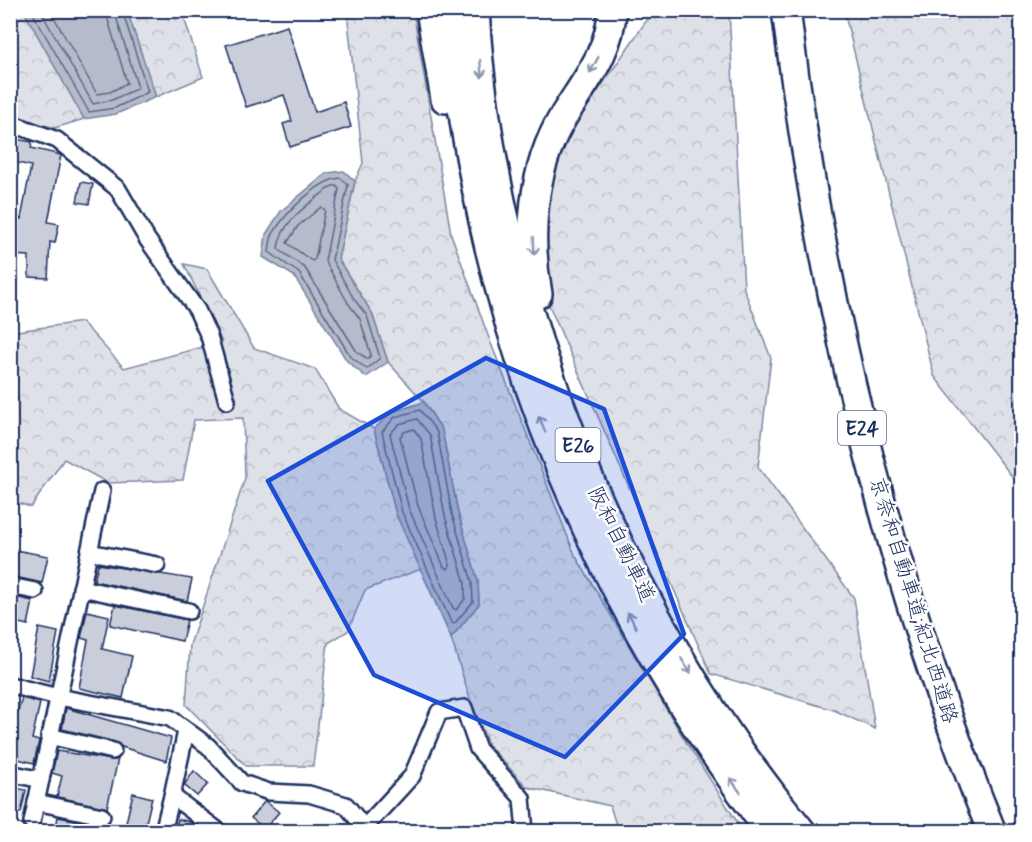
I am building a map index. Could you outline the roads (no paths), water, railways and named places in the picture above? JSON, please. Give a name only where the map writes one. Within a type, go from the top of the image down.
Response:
[{"type":"highway","points":[[430,10],[441,84],[465,195],[478,246],[507,322]]},
{"type":"highway","name":"阪和自動車道","points":[[452,10],[472,172],[507,322],[531,397],[565,484],[603,566],[651,655],[692,723],[770,831]]},
{"type":"highway","name":"阪和自動車道","points":[[475,10],[483,94],[511,243],[530,314],[555,388],[626,556],[668,636],[713,710],[802,831]]},
{"type":"highway","points":[[612,10],[609,34],[603,50],[562,118],[549,144],[541,170],[535,206],[537,286],[553,354],[594,470],[668,636]]},
{"type":"highway","name":"京奈和自動車道;紀北西道路","points":[[770,10],[805,245],[840,412],[888,580],[915,664],[976,831]]},
{"type":"highway","name":"京奈和自動車道;紀北西道路","points":[[786,10],[820,240],[856,407],[902,574],[942,697],[992,831]]},
{"type":"street","points":[[10,123],[57,140],[118,189],[147,239],[197,310],[209,336],[227,400]]},
{"type":"street","points":[[32,822],[102,491]]},
{"type":"street","points":[[89,552],[157,566]]},
{"type":"street","points":[[10,586],[35,591]]},
{"type":"street","points":[[81,588],[189,610]]},
{"type":"street","points":[[10,685],[58,697],[170,718],[208,746],[242,783],[269,792],[309,794],[346,805],[367,829],[412,776],[439,712],[464,708],[478,749],[522,798],[525,831]]},
{"type":"street","points":[[163,831],[186,731]]},
{"type":"street","points":[[49,736],[114,751]]},
{"type":"street","points":[[10,773],[41,780]]},
{"type":"street","points":[[172,796],[216,830]]},
{"type":"street","points":[[36,802],[102,816]]},
{"type":"water","points":[[24,11],[127,11],[156,97],[116,114],[84,119]]},
{"type":"water","points":[[344,171],[355,181],[338,259],[372,313],[388,362],[366,377],[347,361],[294,276],[263,257],[266,234],[281,211],[327,173]]},
{"type":"water","points":[[424,402],[442,430],[458,513],[478,581],[479,604],[451,638],[396,514],[374,429],[392,412]]}]
